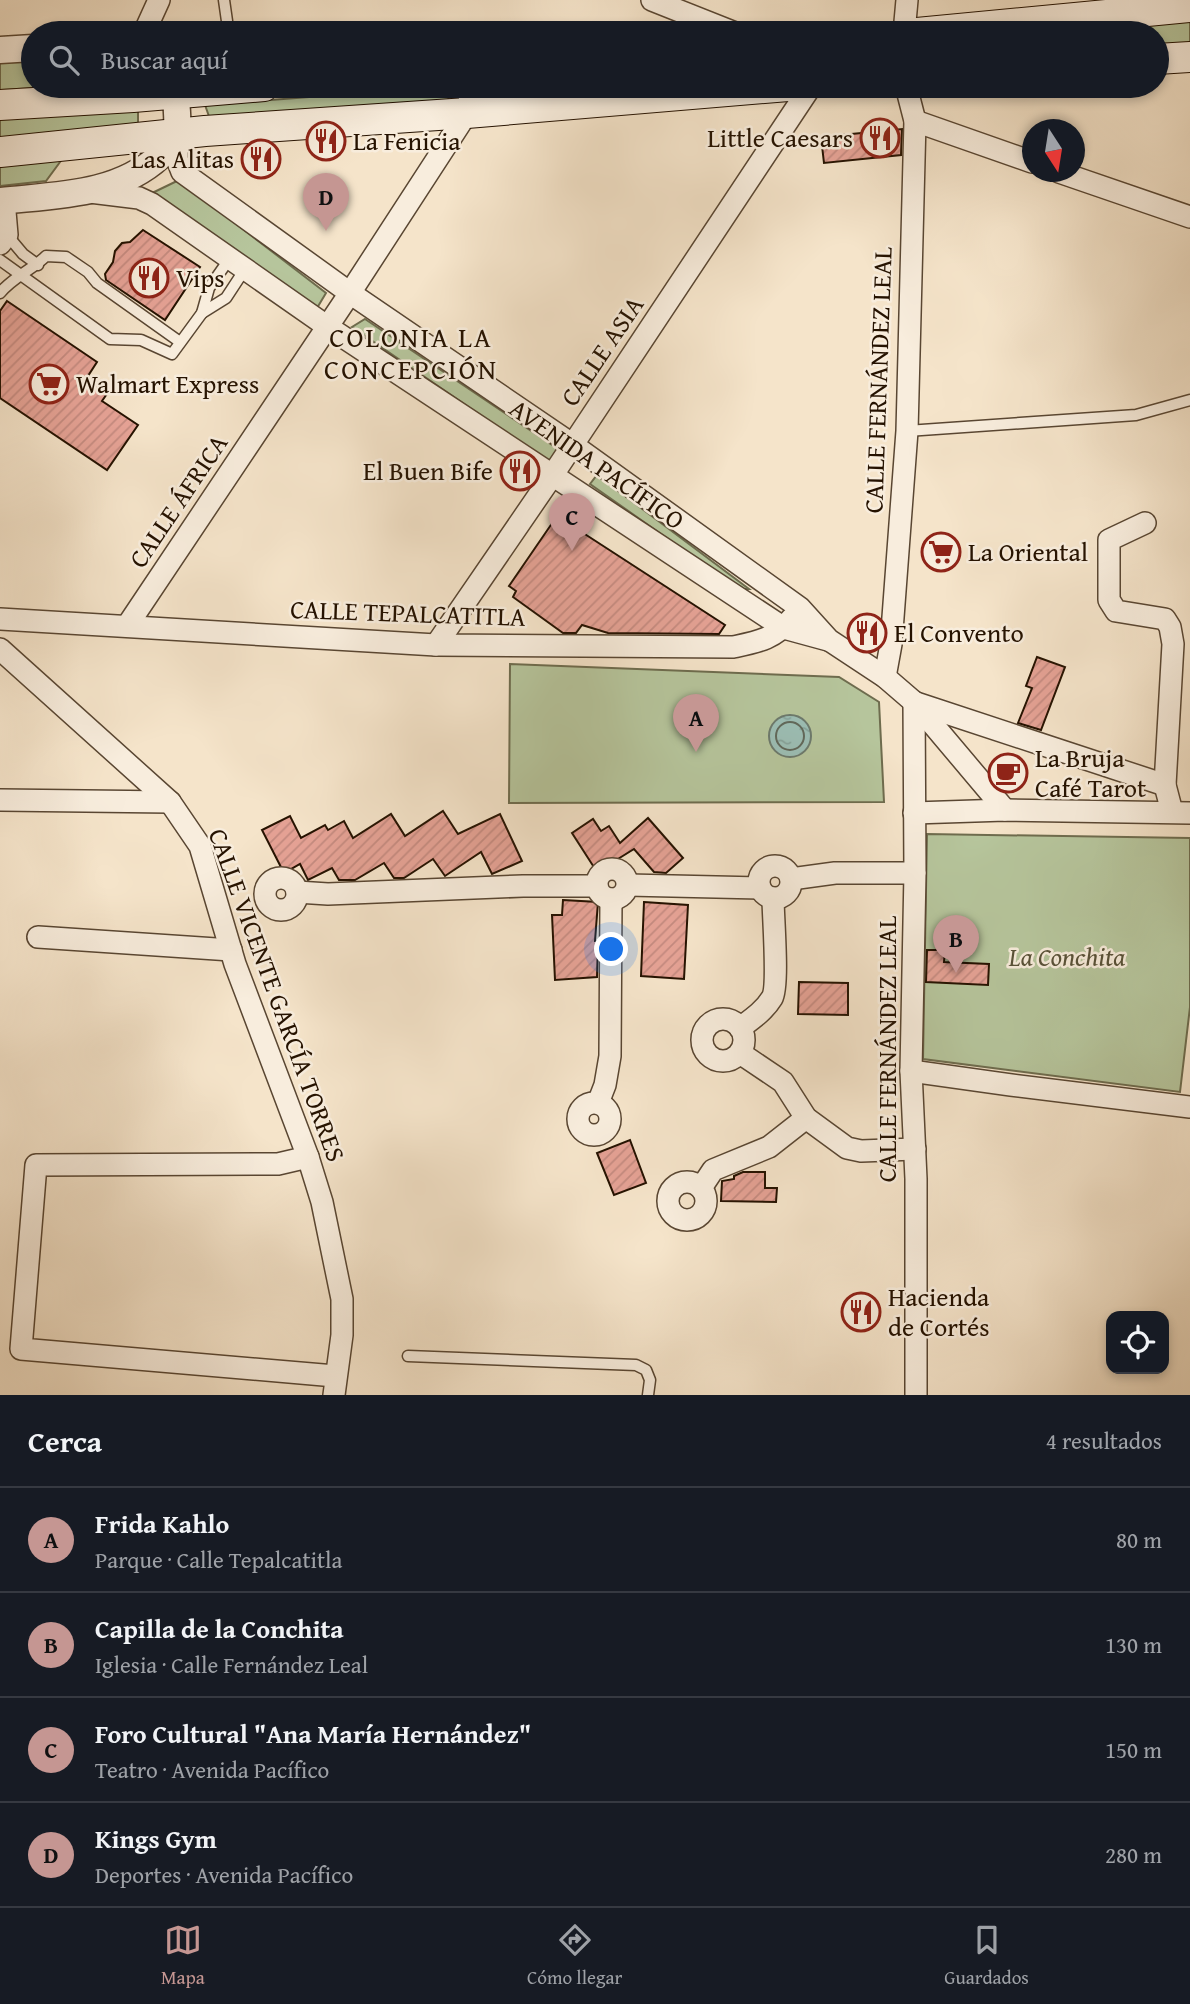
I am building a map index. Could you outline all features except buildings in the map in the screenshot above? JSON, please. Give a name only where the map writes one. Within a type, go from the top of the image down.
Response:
[{"type":"main road","points":[[1043,21],[1190,7]]},
{"type":"main road","points":[[1169,58],[1190,57]]},
{"type":"main road","points":[[0,105],[81,98]]},
{"type":"main road","points":[[0,152],[494,98]]},
{"type":"street","points":[[149,21],[159,0]]},
{"type":"street","points":[[905,21],[907,0]]},
{"type":"street","points":[[664,3],[707,21]]},
{"type":"street","points":[[0,50],[21,49]]},
{"type":"street","name":"AVENIDA PACÍFICO","points":[[175,98],[177,159],[182,172],[350,293],[573,445],[800,608],[829,640],[885,677],[914,702],[1005,810]]},
{"type":"street","name":"CALLE ASIA","points":[[436,645],[573,445],[803,98]]},
{"type":"street","name":"CALLE FERNÁNDEZ LEAL","points":[[885,677],[891,644],[908,431],[915,121],[909,98]]},
{"type":"street","name":"CALLE ÁFRICA","points":[[127,626],[328,327],[469,99]]},
{"type":"street","points":[[915,121],[1022,158]]},
{"type":"street","points":[[3,239],[2,201],[115,185],[138,173],[169,148],[177,134]]},
{"type":"street","points":[[1085,181],[1190,217]]},
{"type":"street","name":"AVENIDA PACÍFICO","points":[[85,191],[139,198],[152,204],[328,327],[784,628],[829,640]]},
{"type":"street","points":[[1145,523],[1109,540],[1109,600],[1116,611],[1165,619],[1181,643],[1165,785],[1181,812]]},
{"type":"street","name":"CALLE TEPALCATITLA","points":[[0,619],[436,645],[733,647],[763,640],[784,628],[800,608]]},
{"type":"street","name":"CALLE VICENTE GARCÍA TORRES","points":[[0,649],[170,802],[200,846],[231,950],[308,1157],[322,1202],[342,1299],[342,1335],[335,1385]]},
{"type":"street","points":[[914,702],[1165,785]]},
{"type":"street","name":"CALLE FERNÁNDEZ LEAL","points":[[914,702],[915,873],[911,1071],[915,1149],[916,1395]]},
{"type":"street","points":[[0,800],[170,802]]},
{"type":"street","points":[[914,813],[1005,810],[1181,812]]},
{"type":"street","points":[[297,891],[328,894],[523,886],[621,897],[628,885],[783,896],[787,893],[791,879],[835,873],[915,873]]},
{"type":"street","points":[[598,1103],[605,1085],[610,1056],[604,893]]},
{"type":"street","points":[[740,1028],[757,1016],[774,995],[775,952],[767,893]]},
{"type":"street","points":[[37,937],[231,950]]},
{"type":"street","points":[[729,1020],[740,1028],[744,1040],[740,1053],[728,1060],[715,1059],[705,1050],[702,1037],[709,1025],[715,1021],[729,1020]]},
{"type":"street","points":[[740,1053],[783,1082],[806,1118],[847,1148],[861,1151],[915,1149]]},
{"type":"street","points":[[911,1071],[1190,1107]]},
{"type":"street","points":[[701,1188],[713,1170],[769,1147],[806,1118]]},
{"type":"street","points":[[308,1157],[278,1164],[36,1165],[22,1349],[295,1374],[335,1385]]},
{"type":"lane","points":[[223,0],[227,21]]},
{"type":"lane","points":[[3,239],[38,265]]},
{"type":"lane","points":[[0,293],[47,256],[66,257],[88,272],[97,283],[180,342]]},
{"type":"lane","points":[[0,260],[110,339],[141,340],[172,354],[202,313],[226,298],[237,264]]},
{"type":"lane","points":[[202,313],[209,288],[237,264]]},
{"type":"lane","points":[[908,431],[1136,415],[1190,400]]},
{"type":"lane","points":[[408,1356],[636,1365],[646,1370],[650,1380],[648,1395]]},
{"type":"green space","points":[[1190,19],[1190,47],[1169,48],[1167,21]]},
{"type":"green space","points":[[21,58],[21,89],[0,90],[0,60]]},
{"type":"green space","points":[[296,98],[449,98],[211,122],[205,105]]},
{"type":"green space","points":[[138,108],[138,129],[0,139],[0,118]]},
{"type":"green space","points":[[63,158],[46,181],[0,186],[0,163]]},
{"type":"green space","points":[[179,180],[326,293],[317,308],[146,196]]},
{"type":"green space","points":[[365,319],[558,449],[550,463],[352,327]]},
{"type":"green space","points":[[597,475],[749,589],[739,589],[590,484]]},
{"type":"green space","points":[[510,664],[839,677],[879,702],[884,802],[509,803]]},
{"type":"green space","name":"La Conchita","points":[[927,834],[1190,838],[1190,1007],[1180,1092],[923,1059]]},
{"type":"water","points":[[790,715],[805,721],[811,736],[805,751],[790,757],[775,751],[769,736],[775,721]]},
{"type":"place","name":"Little Caesars","points":[[880,138]]},
{"type":"place","name":"La Fenicia","points":[[326,141]]},
{"type":"place","name":"Las Alitas","points":[[261,159]]},
{"type":"place","name":"Kings Gym","points":[[326,231]]},
{"type":"place","name":"Vips","points":[[149,278]]},
{"type":"place","name":"Walmart Express","points":[[49,384]]},
{"type":"place","name":"El Buen Bife","points":[[520,471]]},
{"type":"place","name":"Foro Cultural \"Ana María Hernández\"","points":[[572,551]]},
{"type":"place","name":"La Oriental","points":[[941,552]]},
{"type":"place","name":"El Convento","points":[[867,633]]},
{"type":"place","name":"Frida Kahlo","points":[[696,752]]},
{"type":"place","name":"La Bruja Café Tarot","points":[[1008,773]]},
{"type":"place","name":"Capilla de la Conchita","points":[[956,973]]},
{"type":"place","name":"Hacienda de Cortés","points":[[861,1312]]},
{"type":"district","name":"COLONIA LA CONCEPCIÓN","points":[[411,353]]}]
